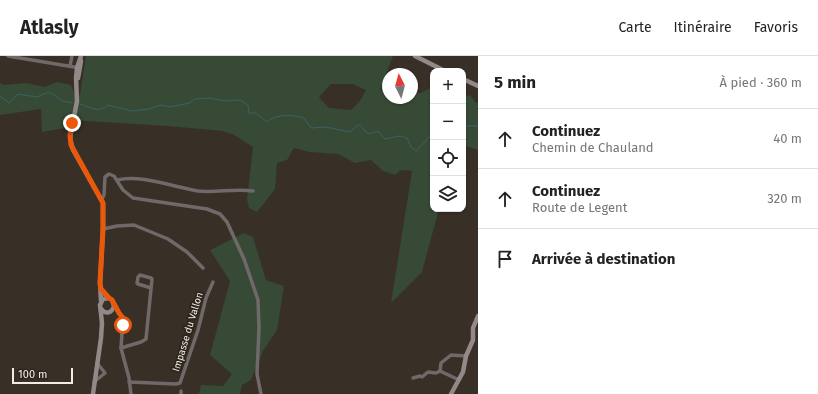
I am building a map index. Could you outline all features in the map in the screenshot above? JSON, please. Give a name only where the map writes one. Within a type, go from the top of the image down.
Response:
[{"type":"street","points":[[8,56],[78,68]]},
{"type":"street","points":[[70,66],[72,56]]},
{"type":"street","points":[[81,56],[76,85],[77,101],[70,135],[71,145],[102,199]]},
{"type":"street","points":[[415,56],[439,68]]},
{"type":"street","points":[[466,80],[478,86]]},
{"type":"street","points":[[93,394],[101,342],[102,323],[100,283],[103,229],[102,199],[104,195],[105,177],[111,174],[123,190],[133,198],[207,209],[220,214],[227,222],[244,259],[258,300],[260,328],[257,374],[261,394]]},
{"type":"street","points":[[117,180],[127,177],[138,178],[198,191],[242,189],[253,191]]},
{"type":"street","points":[[103,229],[134,225],[168,239],[187,252],[203,268]]},
{"type":"street","points":[[121,348],[146,339],[152,279],[140,275],[137,283],[151,288]]},
{"type":"street","name":"Impasse du Vallon","points":[[129,382],[180,383],[198,330],[206,298],[213,282]]},
{"type":"street","points":[[101,289],[112,300],[124,321],[121,348],[131,394]]},
{"type":"street","points":[[101,301],[105,298],[109,298]]},
{"type":"street","points":[[102,323],[107,313],[112,310],[114,304]]},
{"type":"street","points":[[101,310],[107,313]]},
{"type":"street","points":[[112,310],[119,313]]},
{"type":"street","points":[[451,394],[463,372],[466,356],[473,340],[473,328],[478,316]]},
{"type":"street","points":[[440,371],[441,363],[451,355],[466,356]]},
{"type":"street","points":[[94,382],[105,373],[97,363]]},
{"type":"street","points":[[412,378],[422,377],[428,372],[436,373],[440,371],[459,380]]},
{"type":"green space","points":[[86,56],[393,56],[388,68],[382,68],[382,85],[380,90],[382,90],[382,104],[418,104],[418,93],[421,93],[430,88],[430,212],[438,212],[422,272],[391,303],[412,171],[401,170],[395,175],[383,171],[371,160],[355,163],[338,154],[309,152],[294,148],[287,160],[277,163],[275,189],[257,212],[249,208],[247,200],[253,147],[234,135],[223,131],[70,120],[65,128],[42,132],[41,109],[0,115],[0,83],[4,85],[27,83],[44,87],[57,82],[71,85],[75,95],[80,95]],"holes":[[[331,84],[353,84],[366,90],[360,101],[351,110],[329,108],[319,97]]]},
{"type":"green space","points":[[470,95],[476,103],[478,102],[478,150],[466,146],[466,96]]},
{"type":"green space","points":[[244,233],[253,237],[266,280],[284,286],[277,330],[263,351],[251,380],[242,385],[240,394],[199,394],[201,385],[223,386],[232,374],[210,355],[230,281],[210,250]]},
{"type":"waterway","points":[[0,96],[9,103],[18,94],[37,97],[46,93],[51,93],[63,101],[72,103]]},
{"type":"waterway","points":[[80,104],[94,109],[101,109],[108,105],[132,111],[149,109],[161,105],[169,107],[190,103],[195,99],[210,98],[224,101],[240,100],[248,105],[249,113],[256,113],[267,122],[275,117],[295,116],[304,118],[311,128],[326,127],[350,132],[360,125],[368,134],[378,131],[385,139],[399,136],[407,138],[411,147],[416,151],[430,136]]},
{"type":"waterway","points":[[466,126],[478,126]]},
{"type":"route","points":[[72,123],[70,135],[71,145],[103,203],[101,289],[112,300],[123,318],[123,325]]}]
